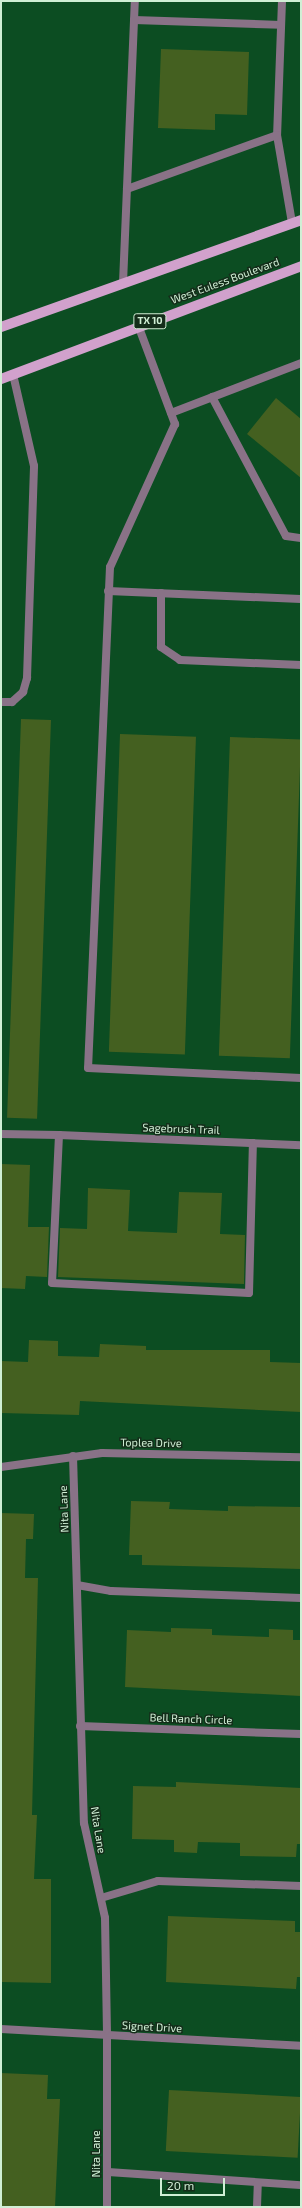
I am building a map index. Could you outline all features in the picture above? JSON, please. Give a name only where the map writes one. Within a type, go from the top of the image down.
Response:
[{"type":"main road","points":[[1,327],[296,222]]},
{"type":"main road","name":"West Euless Boulevard","points":[[1,379],[138,325],[301,266]]},
{"type":"street","points":[[123,283],[135,1]]},
{"type":"street","points":[[282,1],[277,135],[296,222]]},
{"type":"street","points":[[134,20],[281,25]]},
{"type":"street","points":[[127,188],[277,135]]},
{"type":"street","points":[[138,325],[175,424],[110,567],[88,1068],[301,1078]]},
{"type":"street","points":[[171,413],[301,363]]},
{"type":"street","points":[[1,702],[12,702],[23,692],[27,670],[34,466],[13,374]]},
{"type":"street","points":[[212,397],[286,536],[301,538]]},
{"type":"street","points":[[108,590],[301,599]]},
{"type":"street","points":[[161,593],[161,647],[180,660],[301,665]]},
{"type":"street","name":"Sagebrush Trail","points":[[1,1134],[301,1145]]},
{"type":"street","points":[[59,1135],[52,1283],[249,1293],[253,1143]]},
{"type":"street","name":"Toplea Drive","points":[[1,1467],[73,1456],[301,1457]]},
{"type":"street","name":"Nita Lane","points":[[73,1456],[84,1823],[100,1898],[108,1964],[107,2207]]},
{"type":"street","points":[[77,1585],[111,1591],[301,1598]]},
{"type":"street","name":"Bell Ranch Circle","points":[[80,1726],[301,1734]]},
{"type":"street","points":[[100,1898],[158,1881],[301,1886]]},
{"type":"street","name":"Signet Drive","points":[[1,2028],[107,2036],[301,2046]]},
{"type":"street","points":[[108,2172],[301,2185]]},
{"type":"street","points":[[256,2207],[258,2183]]},
{"type":"building","points":[[161,49],[249,52],[247,115],[215,114],[215,130],[158,128]]},
{"type":"building","points":[[276,398],[301,419],[301,478],[247,434]]},
{"type":"building","points":[[21,719],[51,720],[37,1119],[7,1118]]},
{"type":"building","points":[[120,734],[196,737],[185,1054],[109,1052]]},
{"type":"building","points":[[230,737],[301,739],[290,1058],[219,1056]]},
{"type":"building","points":[[1,1164],[30,1165],[28,1227],[49,1227],[47,1277],[26,1276],[25,1289],[1,1288]]},
{"type":"building","points":[[88,1188],[130,1190],[128,1231],[177,1233],[179,1192],[222,1193],[220,1234],[245,1235],[244,1284],[58,1277],[60,1228],[87,1229]]},
{"type":"building","points":[[29,1340],[58,1341],[58,1356],[99,1357],[100,1344],[146,1346],[146,1350],[270,1350],[270,1362],[301,1363],[301,1412],[80,1401],[79,1415],[1,1413],[1,1361],[28,1362]]},
{"type":"building","points":[[131,1501],[170,1502],[169,1509],[228,1511],[228,1506],[301,1507],[301,1569],[142,1565],[142,1555],[129,1555]]},
{"type":"building","points":[[1,1513],[34,1514],[33,1539],[26,1539],[25,1578],[38,1578],[32,1815],[37,1815],[34,1879],[51,1879],[51,1983],[1,1982]]},
{"type":"building","points":[[171,1628],[212,1629],[212,1635],[269,1637],[269,1629],[293,1630],[293,1640],[301,1640],[301,1696],[125,1687],[127,1630],[171,1632]]},
{"type":"building","points":[[176,1782],[301,1788],[301,1844],[297,1844],[296,1857],[240,1856],[240,1843],[198,1842],[197,1853],[174,1852],[174,1840],[132,1839],[133,1786],[176,1787]]},
{"type":"building","points":[[168,1916],[295,1921],[295,1932],[301,1932],[301,1977],[297,1977],[296,1989],[166,1982]]},
{"type":"building","points":[[1,2073],[48,2075],[47,2099],[60,2099],[55,2207],[1,2207]]},
{"type":"building","points":[[169,2090],[301,2097],[298,2158],[166,2151]]}]
